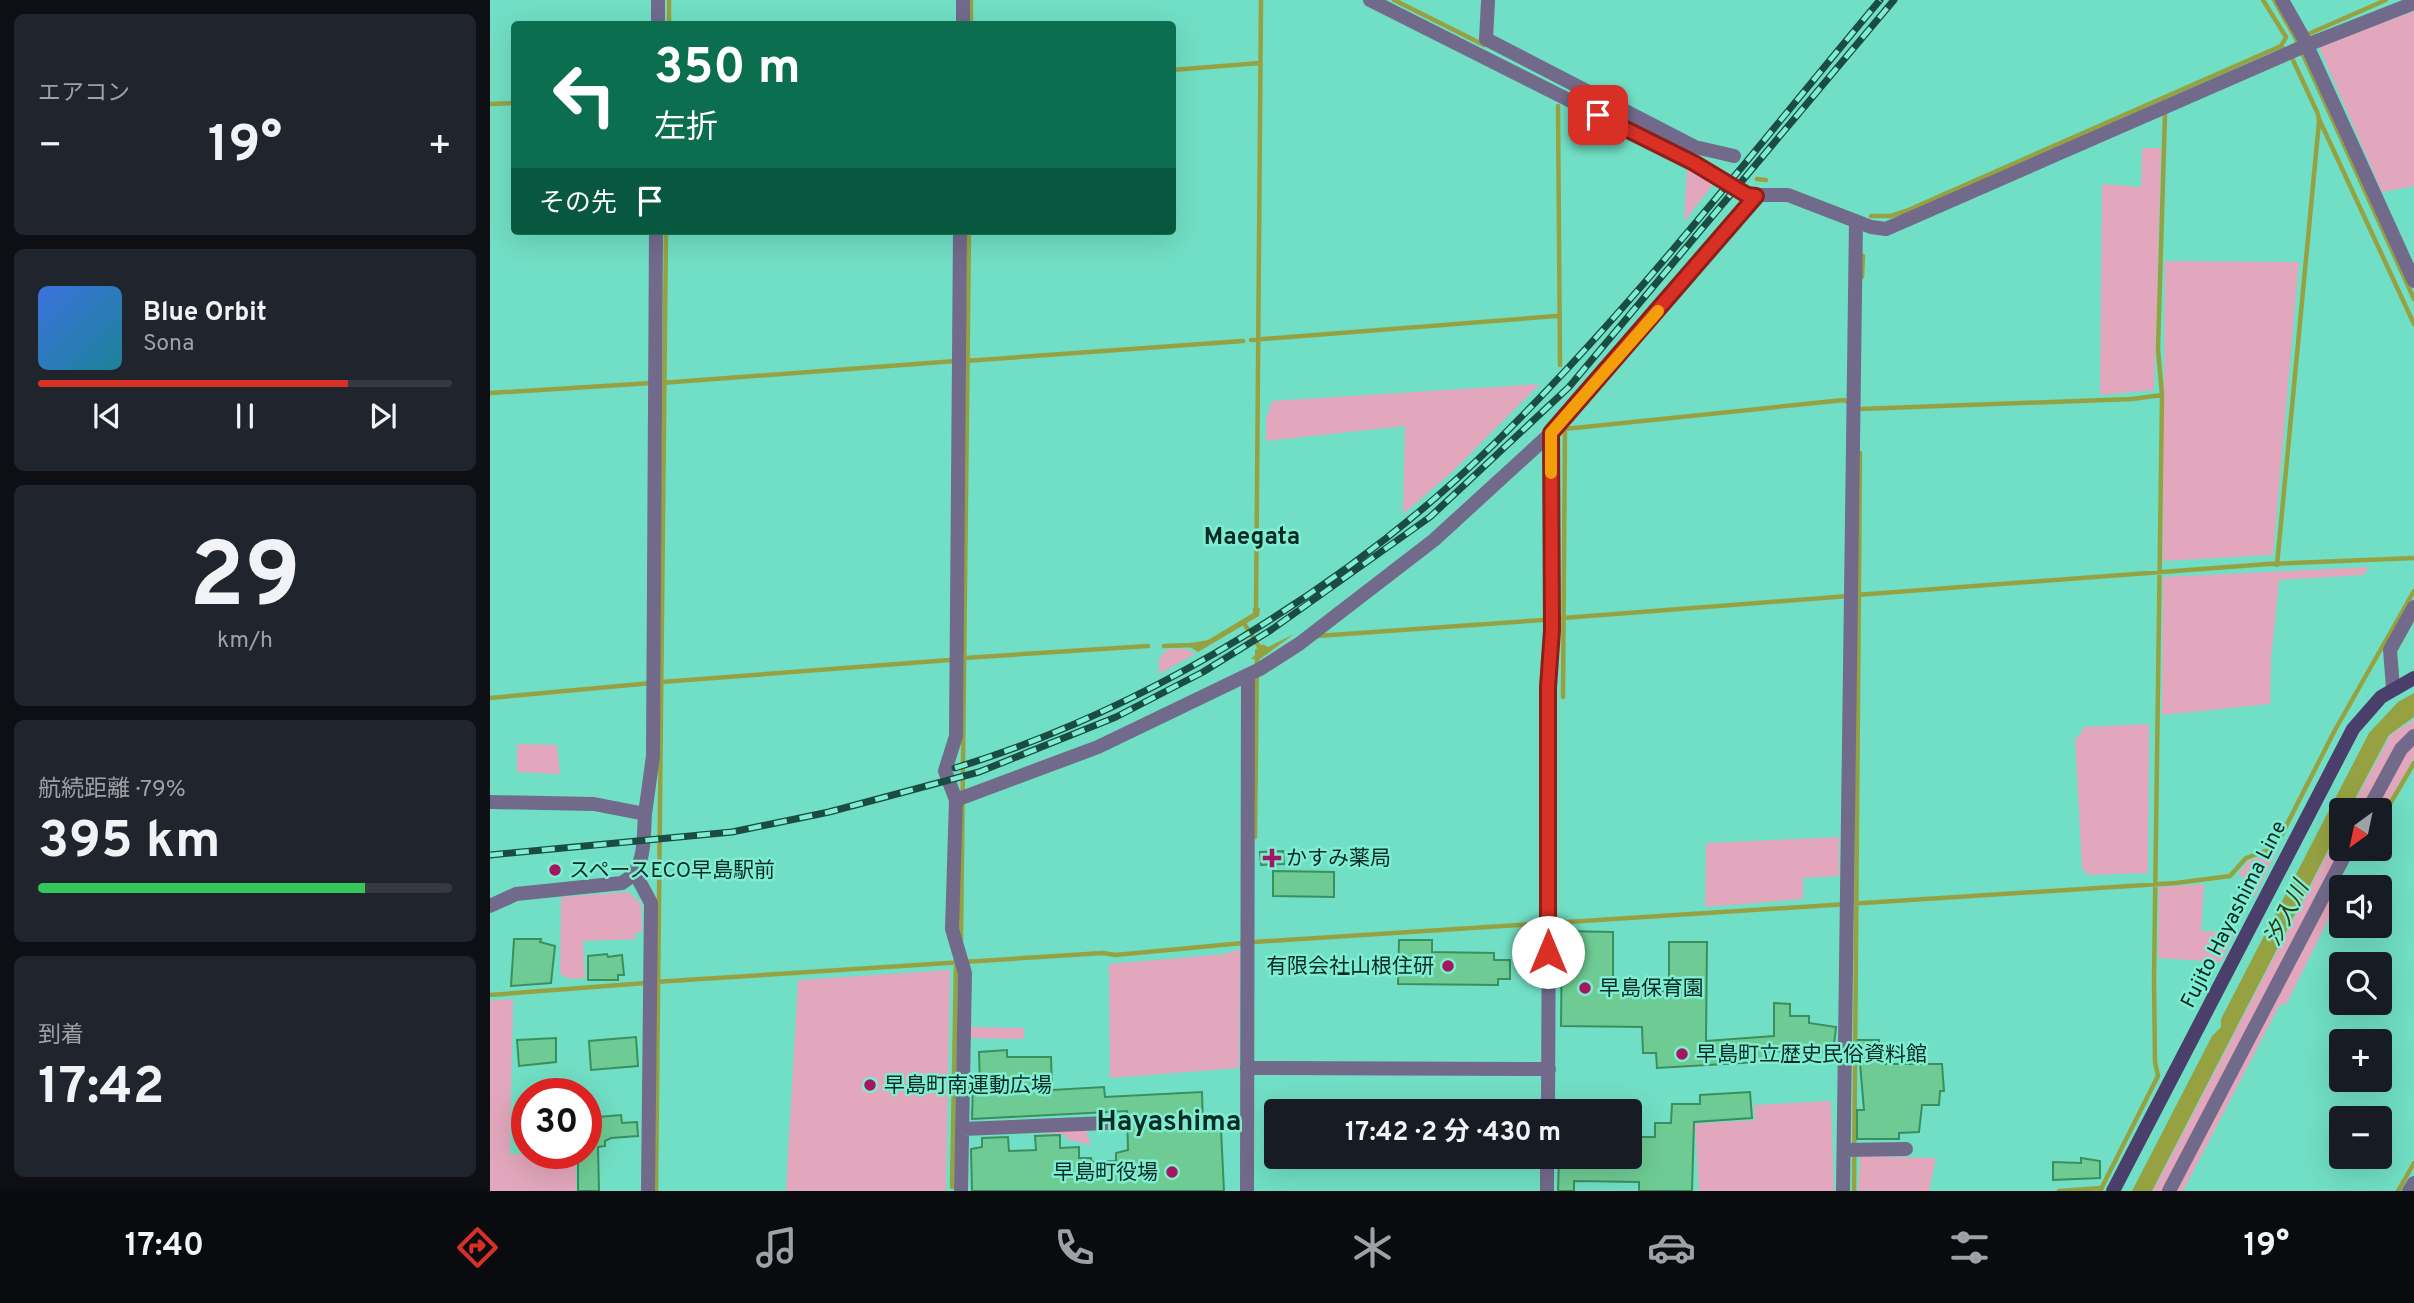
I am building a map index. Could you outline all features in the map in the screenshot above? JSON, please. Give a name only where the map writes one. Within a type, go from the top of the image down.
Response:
[{"type":"main road","name":"Fujito Hayashima Line","points":[[2113,1191],[2353,729],[2368,708],[2393,688],[2414,677]]},
{"type":"street","points":[[658,21],[659,0]]},
{"type":"street","points":[[963,0],[963,21]]},
{"type":"street","points":[[1370,0],[1488,49],[1691,153],[1747,195],[1788,195],[1885,229],[2298,46],[2414,3]]},
{"type":"street","points":[[2282,0],[2298,46],[2414,281]]},
{"type":"street","points":[[1488,2],[1488,49]]},
{"type":"street","points":[[1691,153],[1734,156]]},
{"type":"street","points":[[963,798],[1098,747],[1254,672],[1299,644],[1434,540],[1551,433],[1756,196]]},
{"type":"street","points":[[1843,1191],[1851,1150],[1847,903],[1856,221]]},
{"type":"street","points":[[491,902],[516,894],[622,883],[636,875],[641,864],[653,756],[656,235]]},
{"type":"street","points":[[960,235],[956,736],[945,771],[963,798],[952,929],[961,955],[961,1191]]},
{"type":"street","points":[[1548,1099],[1551,433]]},
{"type":"street","points":[[2393,688],[2390,650],[2414,607]]},
{"type":"street","points":[[1247,1191],[1247,942],[1254,672]]},
{"type":"street","points":[[2374,798],[2401,749],[2414,736]]},
{"type":"street","points":[[490,802],[594,804],[645,814]]},
{"type":"street","points":[[2169,1191],[2342,861]]},
{"type":"street","points":[[636,875],[651,903],[648,1191]]},
{"type":"street","points":[[1247,1068],[1549,1069]]},
{"type":"street","points":[[963,1129],[1105,1122]]},
{"type":"street","points":[[1851,1150],[1906,1149]]},
{"type":"street","points":[[1547,1169],[1547,1191]]},
{"type":"street","points":[[2409,1191],[2414,1183]]},
{"type":"shaded area","points":[[2414,11],[2414,186],[2382,192],[2319,47]]},
{"type":"shaded area","points":[[2161,148],[2154,390],[2100,395],[2102,184],[2141,187],[2142,150]]},
{"type":"shaded area","points":[[1687,167],[1714,183],[1684,222]]},
{"type":"shaded area","points":[[2165,261],[2299,262],[2273,555],[2163,561]]},
{"type":"shaded area","points":[[1540,384],[1451,473],[1403,514],[1405,426],[1266,441],[1266,419],[1272,401]]},
{"type":"shaded area","points":[[2369,567],[2364,575],[2279,580],[2271,659],[2270,704],[2162,715],[2163,577]]},
{"type":"shaded area","points":[[1168,649],[1186,649],[1195,654],[1159,674],[1159,658]]},
{"type":"shaded area","points":[[2414,720],[2414,733],[2372,798],[2356,798],[2391,734]]},
{"type":"shaded area","points":[[2149,724],[2148,873],[2089,875],[2082,869],[2075,737],[2079,737],[2084,727]]},
{"type":"shaded area","points":[[2414,740],[2414,758],[2391,798],[2379,798]]},
{"type":"shaded area","points":[[517,744],[557,745],[560,774],[517,772]]},
{"type":"shaded area","points":[[1839,837],[1839,876],[1803,878],[1803,899],[1705,907],[1706,843]]},
{"type":"shaded area","points":[[2329,850],[2329,861],[2336,861],[2164,1191],[2153,1191]]},
{"type":"shaded area","points":[[2277,851],[2253,899],[2246,880],[2238,874],[2249,861]]},
{"type":"shaded area","points":[[2204,884],[2201,931],[2235,932],[2221,962],[2158,958],[2159,887]]},
{"type":"shaded area","points":[[629,892],[641,904],[642,932],[636,932],[636,939],[583,941],[585,978],[570,979],[560,974],[561,897]]},
{"type":"shaded area","points":[[2329,897],[2329,918],[2287,1003],[2279,1006],[2183,1191],[2174,1191]]},
{"type":"shaded area","points":[[1240,949],[1239,1068],[1110,1078],[1109,964],[1225,954]]},
{"type":"shaded area","name":"早島町南運動広場","points":[[950,970],[946,1191],[786,1191],[798,980]]},
{"type":"shaded area","points":[[513,999],[511,1169],[576,1169],[576,1191],[490,1191],[490,1001]]},
{"type":"shaded area","points":[[969,1027],[1024,1028],[1024,1039],[969,1038]]},
{"type":"shaded area","points":[[1831,1101],[1834,1191],[1699,1191],[1695,1124],[1755,1120],[1754,1105]]},
{"type":"shaded area","points":[[1086,1129],[1091,1145],[1068,1140],[1064,1134],[1040,1133],[1040,1130]]},
{"type":"shaded area","points":[[1860,1156],[1936,1158],[1929,1191],[1858,1191]]},
{"type":"water","points":[[1253,608],[1260,608],[1259,616],[1198,652],[1190,647],[1191,643],[1208,640],[1253,613]]},
{"type":"water","points":[[1294,634],[1260,659],[1251,659],[1255,650],[1263,644],[1268,647]]},
{"type":"water","points":[[2414,693],[2414,717],[2389,735],[2355,798],[2335,798],[2369,733],[2398,702]]},
{"type":"water","name":"汐入川","points":[[2329,810],[2329,848],[2152,1191],[2132,1191],[2212,1036],[2221,1027],[2221,1019]]},
{"type":"building","points":[[1283,851],[1284,864],[1261,865],[1260,852]]},
{"type":"building","points":[[1273,871],[1334,872],[1334,897],[1273,896]]},
{"type":"building","points":[[1562,931],[1613,932],[1613,991],[1669,991],[1669,942],[1707,942],[1706,1041],[1774,1036],[1774,1003],[1790,1004],[1790,1016],[1809,1016],[1809,1023],[1836,1027],[1833,1053],[1774,1051],[1775,1061],[1657,1068],[1656,1053],[1643,1053],[1642,1027],[1561,1026]]},
{"type":"building","points":[[514,939],[541,939],[540,942],[555,946],[551,983],[511,986]]},
{"type":"building","points":[[1399,940],[1432,940],[1432,952],[1494,953],[1494,960],[1510,960],[1510,979],[1498,979],[1498,985],[1398,984]]},
{"type":"building","points":[[607,954],[608,957],[622,955],[624,975],[618,975],[618,980],[588,980],[588,956]]},
{"type":"building","points":[[636,1037],[638,1066],[591,1070],[589,1041]]},
{"type":"building","points":[[556,1038],[556,1062],[519,1066],[517,1040]]},
{"type":"building","points":[[1858,1040],[1879,1040],[1879,1051],[1884,1051],[1886,1064],[1942,1064],[1944,1091],[1940,1091],[1939,1105],[1922,1105],[1919,1132],[1899,1133],[1899,1139],[1857,1139],[1857,1110],[1864,1110]]},
{"type":"building","points":[[1007,1050],[1007,1057],[1051,1057],[1052,1090],[1104,1087],[1105,1097],[1202,1092],[1203,1126],[1215,1126],[1215,1131],[1221,1130],[1224,1191],[972,1191],[971,1149],[982,1147],[982,1138],[1008,1137],[1009,1151],[1036,1150],[1035,1136],[1060,1135],[1060,1148],[1079,1147],[1079,1158],[1091,1158],[1092,1162],[1116,1161],[1116,1153],[1128,1150],[1127,1111],[972,1119],[973,1085],[980,1085],[979,1052]]},
{"type":"building","points":[[1750,1092],[1752,1118],[1694,1122],[1692,1191],[1639,1191],[1639,1182],[1574,1181],[1574,1191],[1558,1191],[1559,1169],[1642,1169],[1642,1137],[1655,1137],[1655,1123],[1671,1123],[1672,1104],[1700,1104],[1700,1095]]},
{"type":"building","points":[[621,1115],[622,1123],[637,1122],[638,1136],[611,1138],[602,1146],[602,1117]]},
{"type":"building","points":[[2081,1158],[2100,1161],[2100,1178],[2053,1180],[2053,1162],[2081,1163]]},
{"type":"building","points":[[578,1169],[598,1169],[599,1191],[578,1191]]},
{"type":"waterway","points":[[669,0],[669,21]]},
{"type":"waterway","points":[[971,0],[971,21]]},
{"type":"waterway","points":[[1256,612],[1261,0]]},
{"type":"waterway","points":[[1394,0],[1484,45]]},
{"type":"waterway","points":[[1871,216],[1891,216],[1906,211],[2281,46],[2286,37],[2263,0]]},
{"type":"waterway","points":[[2274,0],[2296,39],[2414,299]]},
{"type":"waterway","points":[[2306,35],[2386,0]]},
{"type":"waterway","points":[[2277,565],[2319,122],[2318,114],[2292,58],[2281,46]]},
{"type":"waterway","points":[[1176,70],[1260,63]]},
{"type":"waterway","points":[[490,104],[511,103]]},
{"type":"waterway","points":[[1558,106],[1560,365]]},
{"type":"waterway","points":[[2100,1191],[2158,1076],[2155,1062],[2154,979],[2162,395],[2158,349],[2165,114]]},
{"type":"waterway","points":[[2319,119],[2414,324]]},
{"type":"waterway","points":[[1757,179],[1766,180]]},
{"type":"waterway","points":[[656,1191],[666,235]]},
{"type":"waterway","points":[[961,940],[969,235]]},
{"type":"waterway","points":[[1862,277],[1863,256]]},
{"type":"waterway","points":[[1251,340],[1557,316]]},
{"type":"waterway","points":[[965,361],[1243,341]]},
{"type":"waterway","points":[[661,383],[956,361]]},
{"type":"waterway","points":[[490,393],[652,383]]},
{"type":"waterway","points":[[1565,429],[1844,400],[1860,409],[2132,399],[2162,395]]},
{"type":"waterway","points":[[1563,697],[1565,429]]},
{"type":"waterway","points":[[1854,1191],[1860,453]]},
{"type":"waterway","points":[[1856,595],[2268,564],[2414,558]]},
{"type":"waterway","points":[[654,982],[1103,953],[1115,955],[1254,942],[2176,883],[2230,876],[2246,858],[2271,849],[2281,836],[2335,730],[2414,591]]},
{"type":"waterway","points":[[1563,618],[1848,596]]},
{"type":"waterway","points":[[1317,636],[1543,620]]},
{"type":"waterway","points":[[1243,622],[1262,651]]},
{"type":"waterway","points":[[1164,646],[1195,645]]},
{"type":"waterway","points":[[964,658],[1148,646]]},
{"type":"waterway","points":[[1255,837],[1257,657]]},
{"type":"waterway","points":[[661,682],[950,660]]},
{"type":"waterway","points":[[490,698],[652,683]]},
{"type":"waterway","points":[[2392,801],[2414,763]]},
{"type":"waterway","points":[[952,1187],[956,963]]},
{"type":"waterway","points":[[490,995],[646,983]]},
{"type":"waterway","points":[[2398,1191],[2414,1163]]},
{"type":"waterway","points":[[2059,1191],[2102,1188]]},
{"type":"railway","points":[[955,768],[1027,743],[1100,713],[1171,677],[1242,637],[1310,593],[1437,497],[1493,445],[1595,339],[1692,227],[1880,0]]},
{"type":"railway","points":[[490,855],[732,832],[829,812],[979,772],[1116,717],[1203,672],[1271,630],[1430,517],[1569,387],[1894,0]]},
{"type":"slow traffic","points":[[1551,473],[1551,433],[1658,311]]},
{"type":"place","name":"かすみ薬局","points":[[1272,858]]},
{"type":"place","name":"スペースECO早島駅前","points":[[555,870]]},
{"type":"place","name":"有限会社山根住研","points":[[1448,966]]},
{"type":"place","name":"早島保育園","points":[[1585,988]]},
{"type":"place","name":"早島町立歴史民俗資料館","points":[[1682,1054]]},
{"type":"place","name":"早島町南運動広場","points":[[870,1085]]},
{"type":"place","name":"早島町役場","points":[[1172,1172]]},
{"type":"district","name":"Maegata","points":[[1252,536]]},
{"type":"district","name":"Hayashima","points":[[1169,1120]]},
{"type":"route","points":[[1548,952],[1548,687],[1552,630],[1551,433],[1756,196],[1747,195],[1694,163],[1598,115]]}]
